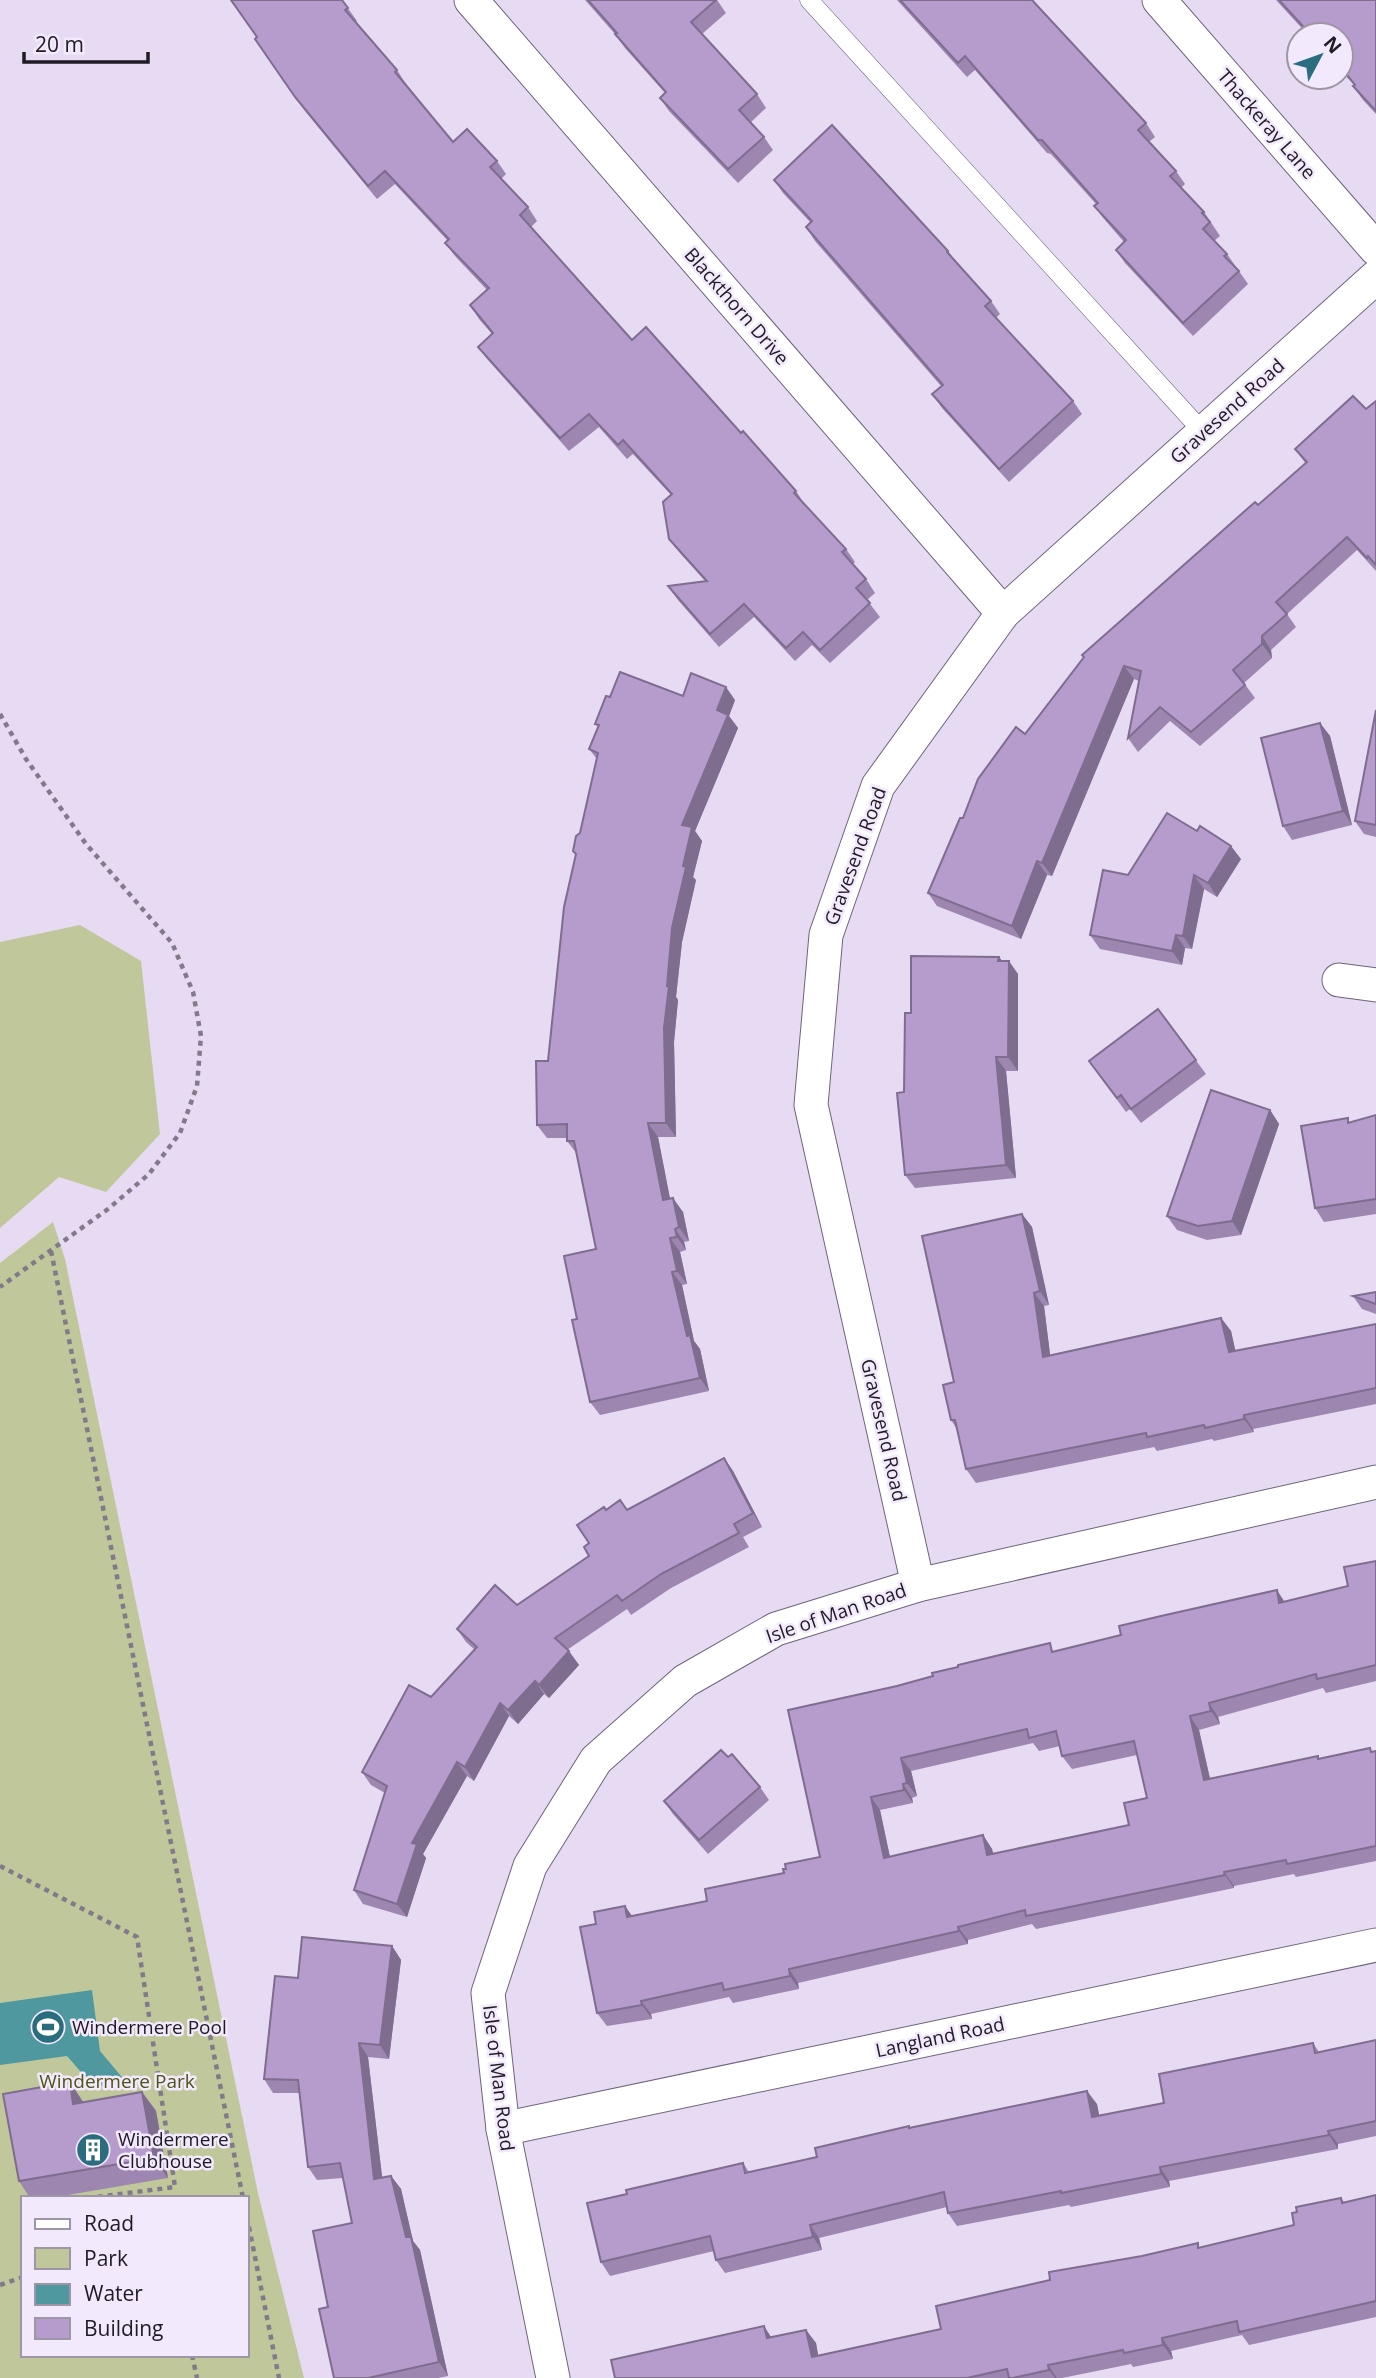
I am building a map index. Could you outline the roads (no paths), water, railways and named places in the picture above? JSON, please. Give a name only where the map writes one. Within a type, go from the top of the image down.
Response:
[{"type":"street","name":"Blackthorn Drive","points":[[471,0],[1003,613]]},
{"type":"street","name":"Thackeray Lane","points":[[1158,0],[1376,249]]},
{"type":"street","name":"Gravesend Road","points":[[918,1585],[811,1105],[827,935],[878,786],[1003,613],[1376,277]]},
{"type":"street","points":[[1339,980],[1376,985]]},
{"type":"street","name":"Isle of Man Road","points":[[553,2378],[503,2129],[488,1993],[530,1867],[596,1760],[685,1681],[776,1629],[918,1585],[1376,1482]]},
{"type":"street","name":"Langland Road","points":[[503,2129],[1376,1945]]},
{"type":"lane","points":[[808,0],[1203,432]]},
{"type":"water","name":"Windermere Pool","points":[[92,1990],[100,2051],[126,2082],[94,2087],[67,2056],[0,2065],[0,2003]]},
{"type":"place","name":"Windermere Pool","points":[[48,2027]]},
{"type":"place","name":"Windermere Clubhouse","points":[[93,2150]]},
{"type":"park label","name":"Windermere Park","points":[[117,2081]]}]
